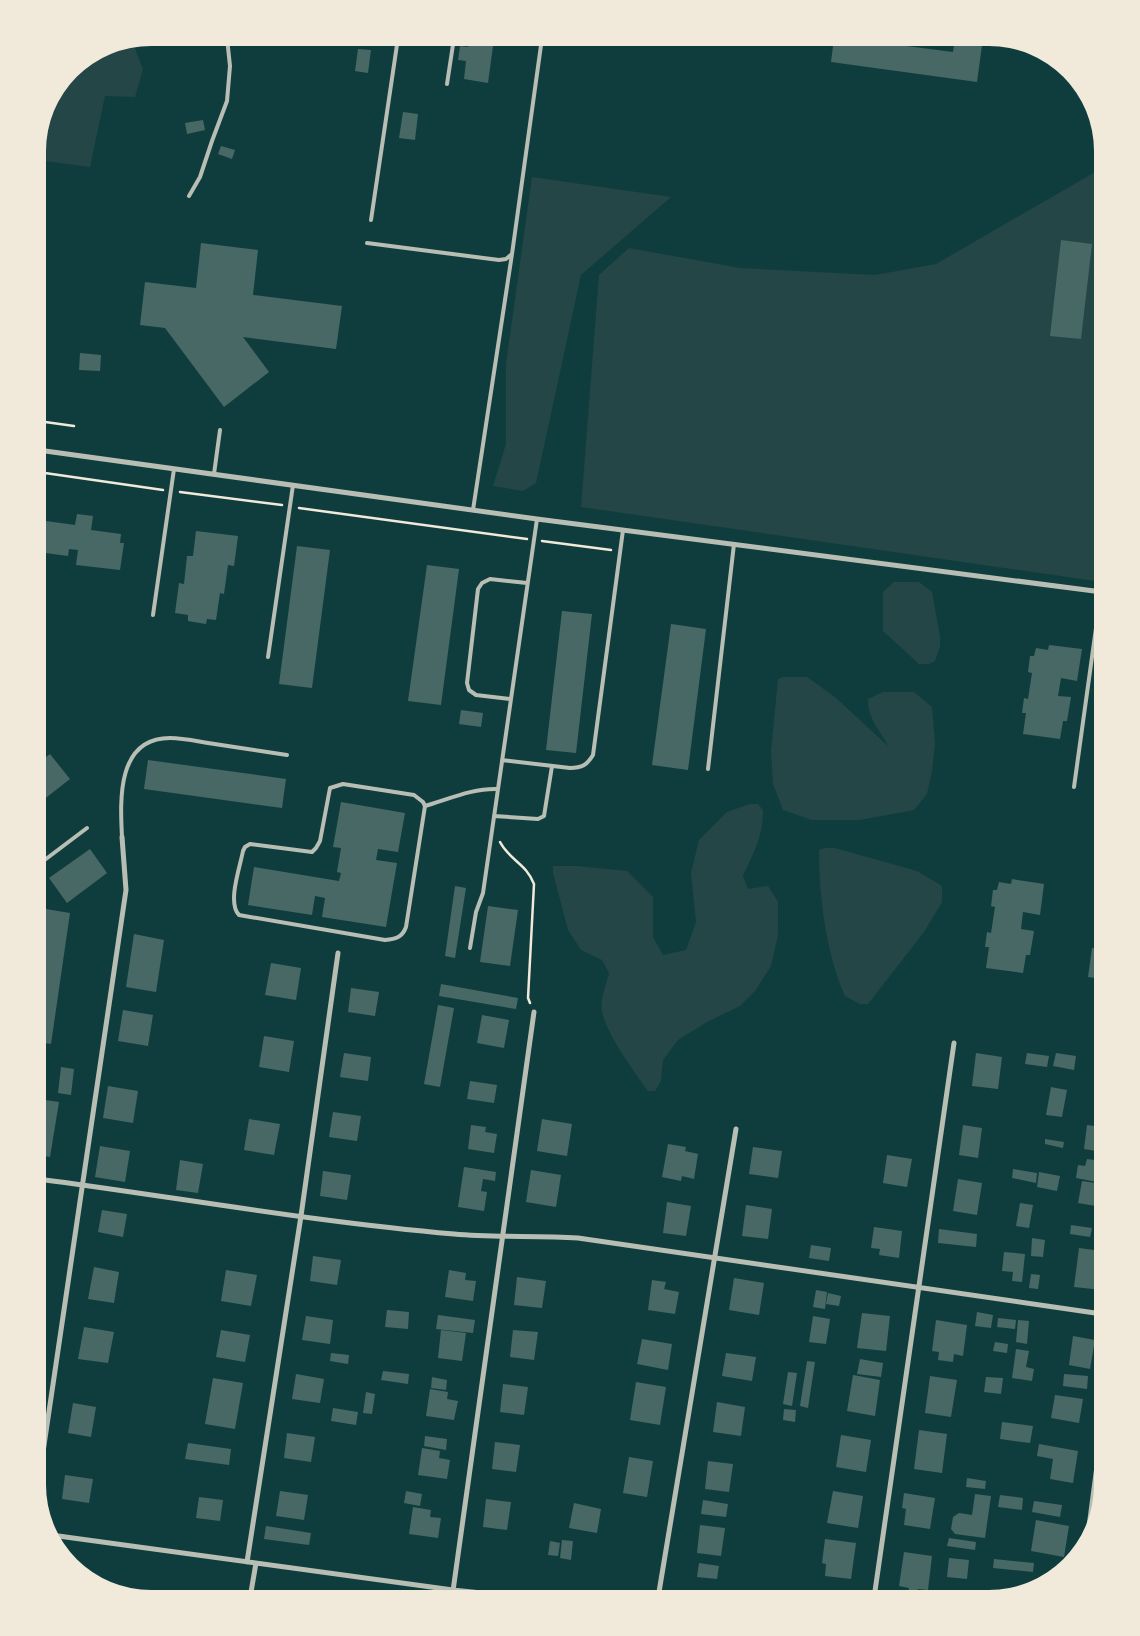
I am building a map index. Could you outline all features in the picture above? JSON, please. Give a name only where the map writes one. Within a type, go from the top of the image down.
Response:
[{"type":"street","points":[[46,451],[537,519],[1094,591]]},
{"type":"street","points":[[46,1431],[126,890],[122,837]]},
{"type":"street","points":[[247,1562],[301,1216],[338,953]]},
{"type":"street","points":[[59,1536],[454,1590],[534,1012]]},
{"type":"street","points":[[875,1590],[954,1042]]},
{"type":"street","points":[[659,1590],[736,1128]]},
{"type":"street","points":[[46,1180],[301,1216],[452,1234],[578,1238],[1094,1313]]},
{"type":"street","points":[[251,1590],[256,1563]]},
{"type":"lane","points":[[189,196],[200,177],[227,101],[230,66],[228,46]]},
{"type":"lane","points":[[371,220],[397,46]]},
{"type":"lane","points":[[446,84],[453,46]]},
{"type":"lane","points":[[473,510],[512,254],[541,46]]},
{"type":"lane","points":[[367,243],[499,260],[506,259],[512,254]]},
{"type":"lane","points":[[214,474],[220,430]]},
{"type":"lane","points":[[153,615],[174,469]]},
{"type":"lane","points":[[268,657],[293,485]]},
{"type":"lane","points":[[470,948],[476,912],[483,893],[537,519]]},
{"type":"lane","points":[[502,760],[580,768],[588,763],[593,756],[623,530]]},
{"type":"lane","points":[[708,770],[734,544]]},
{"type":"lane","points":[[510,700],[476,695],[469,690],[467,683],[478,589],[482,583],[490,579],[527,584]]},
{"type":"lane","points":[[1074,787],[1094,648]]},
{"type":"lane","points":[[122,837],[121,812],[125,773],[128,763],[134,754],[150,742],[171,738],[287,756]]},
{"type":"lane","points":[[494,816],[538,819],[544,816],[552,766]]},
{"type":"lane","points":[[343,784],[414,795],[424,802],[425,806],[406,928],[404,934],[399,937],[385,940],[239,916],[236,912],[234,898],[245,847],[250,844],[312,852],[320,840],[330,788],[343,784]]},
{"type":"lane","points":[[425,806],[472,792],[498,789]]},
{"type":"lane","points":[[46,859],[87,828]]},
{"type":"path","points":[[46,422],[74,426]]},
{"type":"path","points":[[46,473],[620,551]]},
{"type":"path","points":[[499,841],[504,850],[524,866],[534,884],[528,998],[534,1012]]},
{"type":"shaded area","points":[[135,48],[143,69],[135,97],[105,96],[90,167],[46,161],[47,137],[54,111],[68,87],[82,72],[105,57]]},
{"type":"shaded area","points":[[1094,173],[1094,581],[581,507],[599,275],[629,248],[740,268],[875,275],[936,264]]},
{"type":"shaded area","points":[[532,177],[671,197],[581,275],[536,483],[523,491],[493,486],[506,444],[506,364]]},
{"type":"shaded area","points":[[894,582],[919,582],[932,592],[940,646],[935,661],[929,664],[919,664],[883,631],[883,592]]},
{"type":"shaded area","points":[[783,677],[807,677],[835,697],[888,746],[872,719],[868,699],[883,692],[914,692],[932,707],[935,743],[932,771],[927,794],[914,810],[860,820],[812,820],[783,810],[773,784],[771,751],[778,679]]},
{"type":"shaded area","points":[[750,804],[758,804],[763,810],[763,819],[757,844],[743,876],[748,889],[768,886],[778,902],[778,935],[771,966],[755,991],[740,1006],[707,1022],[678,1040],[663,1060],[661,1081],[655,1091],[648,1091],[621,1052],[604,1020],[602,1002],[609,973],[602,960],[581,950],[568,930],[553,873],[553,866],[576,866],[627,871],[653,897],[653,937],[663,955],[686,950],[696,922],[691,873],[699,840],[727,812]]},
{"type":"shaded area","points":[[835,848],[917,871],[942,886],[942,902],[924,932],[868,1004],[860,1004],[845,996],[833,962],[828,943],[820,887],[819,850]]},
{"type":"building","points":[[460,46],[493,46],[488,83],[464,79],[466,61],[458,60]]},
{"type":"building","points":[[833,46],[906,46],[953,52],[954,46],[982,46],[977,82],[831,62]]},
{"type":"building","points":[[358,49],[371,50],[368,73],[355,71]]},
{"type":"building","points":[[403,112],[418,114],[415,140],[399,138]]},
{"type":"building","points":[[203,120],[205,130],[187,134],[185,123]]},
{"type":"building","points":[[221,146],[235,150],[232,159],[218,154]]},
{"type":"building","points":[[1061,240],[1092,244],[1081,339],[1050,336]]},
{"type":"building","points":[[201,243],[258,250],[253,295],[342,306],[336,349],[243,337],[269,372],[224,407],[165,328],[140,325],[145,282],[196,288]]},
{"type":"building","points":[[80,353],[101,355],[100,371],[79,370]]},
{"type":"building","points":[[77,514],[93,516],[91,530],[121,534],[120,543],[124,543],[120,570],[76,565],[78,550],[69,549],[68,556],[46,553],[46,521],[75,525]]},
{"type":"building","points":[[196,531],[238,536],[234,566],[228,565],[224,594],[220,593],[216,620],[207,619],[206,624],[188,621],[188,615],[175,613],[179,583],[184,584],[187,556],[193,556]]},
{"type":"building","points":[[297,546],[330,550],[312,688],[279,684]]},
{"type":"building","points":[[427,565],[459,569],[441,705],[408,701]]},
{"type":"building","points":[[562,611],[592,614],[576,753],[546,750]]},
{"type":"building","points":[[671,624],[706,629],[688,770],[652,765]]},
{"type":"building","points":[[1049,645],[1082,649],[1077,681],[1061,678],[1058,696],[1071,697],[1067,721],[1063,721],[1060,739],[1023,734],[1026,713],[1022,713],[1024,698],[1028,699],[1032,673],[1028,672],[1030,656],[1034,656],[1036,648],[1048,650]]},
{"type":"building","points":[[461,710],[483,713],[481,727],[459,724]]},
{"type":"building","points":[[50,754],[70,779],[46,798],[46,757]]},
{"type":"building","points":[[148,760],[286,779],[282,808],[144,789]]},
{"type":"building","points":[[341,802],[405,813],[398,852],[378,849],[376,860],[397,863],[386,927],[322,917],[325,898],[315,896],[312,915],[248,905],[254,867],[339,881],[341,873],[337,872],[341,848],[333,847]]},
{"type":"building","points":[[90,849],[107,873],[67,903],[49,878]]},
{"type":"building","points":[[1012,879],[1044,884],[1040,915],[1023,912],[1021,929],[1034,931],[1030,955],[1026,955],[1023,973],[986,968],[989,947],[985,947],[987,932],[991,933],[995,907],[991,906],[993,890],[997,890],[999,882],[1011,884]]},
{"type":"building","points":[[455,886],[466,888],[455,958],[445,956]]},
{"type":"building","points":[[488,906],[518,910],[510,966],[480,962]]},
{"type":"building","points":[[46,909],[70,913],[51,1044],[46,1043]]},
{"type":"building","points":[[134,934],[164,940],[156,992],[126,987]]},
{"type":"building","points":[[1092,948],[1094,948],[1094,978],[1088,977]]},
{"type":"building","points":[[271,963],[301,968],[296,1000],[265,995]]},
{"type":"building","points":[[441,984],[518,998],[516,1009],[439,996]]},
{"type":"building","points":[[351,988],[379,992],[375,1016],[348,1012]]},
{"type":"building","points":[[438,1005],[454,1008],[440,1087],[424,1084]]},
{"type":"building","points":[[123,1010],[153,1015],[148,1046],[118,1041]]},
{"type":"building","points":[[482,1015],[509,1020],[504,1048],[477,1043]]},
{"type":"building","points":[[264,1036],[294,1041],[289,1072],[259,1067]]},
{"type":"building","points":[[344,1053],[371,1057],[368,1081],[340,1077]]},
{"type":"building","points":[[976,1053],[1002,1057],[998,1089],[972,1086]]},
{"type":"building","points":[[1027,1053],[1049,1056],[1047,1067],[1025,1064]]},
{"type":"building","points":[[1056,1053],[1076,1056],[1074,1070],[1053,1066]]},
{"type":"building","points":[[61,1067],[74,1069],[71,1095],[58,1093]]},
{"type":"building","points":[[470,1081],[497,1085],[494,1103],[467,1099]]},
{"type":"building","points":[[108,1086],[138,1091],[133,1123],[103,1118]]},
{"type":"building","points":[[1051,1087],[1067,1090],[1062,1117],[1046,1115]]},
{"type":"building","points":[[46,1100],[59,1102],[50,1157],[46,1156]]},
{"type":"building","points":[[333,1112],[361,1116],[357,1141],[329,1137]]},
{"type":"building","points":[[249,1119],[280,1124],[274,1155],[244,1150]]},
{"type":"building","points":[[542,1119],[572,1124],[567,1156],[537,1151]]},
{"type":"building","points":[[471,1125],[486,1127],[485,1132],[497,1134],[494,1153],[468,1149]]},
{"type":"building","points":[[963,1125],[982,1128],[978,1158],[959,1155]]},
{"type":"building","points":[[1087,1125],[1094,1126],[1094,1151],[1084,1149]]},
{"type":"building","points":[[1045,1139],[1064,1142],[1063,1148],[1045,1144]]},
{"type":"building","points":[[668,1144],[686,1147],[685,1151],[698,1154],[694,1179],[682,1176],[681,1181],[662,1177]]},
{"type":"building","points":[[100,1146],[130,1151],[125,1182],[95,1177]]},
{"type":"building","points":[[753,1147],[782,1151],[778,1178],[749,1174]]},
{"type":"building","points":[[887,1155],[912,1159],[907,1187],[883,1183]]},
{"type":"building","points":[[1087,1159],[1094,1160],[1094,1181],[1076,1178],[1078,1165],[1085,1166]]},
{"type":"building","points":[[180,1160],[203,1164],[198,1193],[176,1190]]},
{"type":"building","points":[[464,1167],[496,1172],[495,1181],[483,1179],[481,1191],[487,1192],[484,1211],[458,1207]]},
{"type":"building","points":[[1013,1169],[1037,1173],[1036,1183],[1012,1178]]},
{"type":"building","points":[[531,1170],[561,1175],[556,1207],[526,1202]]},
{"type":"building","points":[[323,1171],[351,1175],[347,1200],[320,1196]]},
{"type":"building","points":[[1039,1172],[1060,1176],[1057,1191],[1037,1187]]},
{"type":"building","points":[[958,1179],[982,1183],[977,1215],[953,1211]]},
{"type":"building","points":[[1082,1181],[1094,1183],[1094,1206],[1078,1203]]},
{"type":"building","points":[[667,1202],[691,1206],[686,1236],[663,1233]]},
{"type":"building","points":[[1020,1203],[1033,1205],[1029,1228],[1016,1226]]},
{"type":"building","points":[[746,1205],[772,1209],[768,1239],[742,1236]]},
{"type":"building","points":[[102,1210],[127,1214],[123,1237],[98,1232]]},
{"type":"building","points":[[1071,1225],[1092,1228],[1090,1237],[1070,1234]]},
{"type":"building","points":[[874,1227],[902,1231],[899,1258],[879,1255],[880,1249],[871,1248]]},
{"type":"building","points":[[939,1229],[977,1234],[976,1247],[938,1243]]},
{"type":"building","points":[[1032,1238],[1045,1240],[1043,1257],[1031,1256]]},
{"type":"building","points":[[811,1245],[831,1248],[829,1261],[809,1258]]},
{"type":"building","points":[[1079,1248],[1094,1250],[1094,1289],[1074,1287]]},
{"type":"building","points":[[1004,1252],[1025,1254],[1022,1282],[1012,1281],[1013,1272],[1002,1271]]},
{"type":"building","points":[[313,1256],[341,1260],[337,1285],[310,1281]]},
{"type":"building","points":[[94,1267],[119,1272],[114,1303],[88,1299]]},
{"type":"building","points":[[226,1270],[257,1275],[251,1306],[221,1301]]},
{"type":"building","points":[[449,1270],[466,1273],[465,1280],[476,1281],[473,1301],[445,1297]]},
{"type":"building","points":[[1031,1274],[1040,1275],[1038,1289],[1029,1288]]},
{"type":"building","points":[[517,1277],[546,1281],[542,1308],[514,1305]]},
{"type":"building","points":[[734,1278],[764,1283],[759,1315],[729,1310]]},
{"type":"building","points":[[652,1280],[666,1282],[664,1289],[679,1292],[675,1314],[648,1310]]},
{"type":"building","points":[[816,1290],[827,1292],[825,1309],[813,1307]]},
{"type":"building","points":[[828,1293],[841,1296],[839,1306],[826,1304]]},
{"type":"building","points":[[387,1310],[409,1312],[408,1329],[385,1327]]},
{"type":"building","points":[[977,1312],[993,1315],[991,1328],[975,1326]]},
{"type":"building","points":[[862,1313],[890,1316],[886,1351],[857,1348]]},
{"type":"building","points":[[438,1315],[475,1320],[473,1333],[436,1329]]},
{"type":"building","points":[[306,1316],[333,1320],[330,1344],[302,1340]]},
{"type":"building","points":[[813,1316],[830,1319],[826,1344],[809,1342]]},
{"type":"building","points":[[998,1318],[1016,1320],[1015,1329],[997,1327]]},
{"type":"building","points":[[936,1320],[967,1325],[963,1356],[954,1354],[953,1362],[938,1360],[939,1352],[932,1351]]},
{"type":"building","points":[[1018,1320],[1029,1321],[1027,1344],[1016,1342]]},
{"type":"building","points":[[84,1327],[114,1332],[108,1363],[78,1359]]},
{"type":"building","points":[[221,1330],[250,1335],[245,1362],[216,1357]]},
{"type":"building","points":[[441,1330],[466,1333],[462,1361],[438,1358]]},
{"type":"building","points":[[513,1330],[538,1332],[534,1360],[510,1357]]},
{"type":"building","points":[[1073,1336],[1094,1340],[1090,1369],[1069,1365]]},
{"type":"building","points":[[642,1339],[672,1344],[668,1370],[637,1364]]},
{"type":"building","points":[[995,1342],[1008,1344],[1007,1353],[993,1351]]},
{"type":"building","points":[[1016,1349],[1029,1351],[1026,1367],[1034,1369],[1032,1381],[1012,1378]]},
{"type":"building","points":[[331,1353],[349,1355],[348,1364],[330,1361]]},
{"type":"building","points":[[726,1353],[756,1357],[752,1381],[722,1376]]},
{"type":"building","points":[[860,1359],[883,1363],[881,1377],[857,1374]]},
{"type":"building","points":[[807,1361],[815,1362],[808,1408],[800,1406]]},
{"type":"building","points":[[383,1371],[409,1374],[408,1384],[381,1380]]},
{"type":"building","points":[[788,1372],[797,1373],[792,1406],[783,1404]]},
{"type":"building","points":[[296,1374],[324,1379],[320,1403],[292,1399]]},
{"type":"building","points":[[1064,1374],[1088,1376],[1087,1389],[1063,1386]]},
{"type":"building","points":[[853,1375],[880,1380],[875,1416],[847,1411]]},
{"type":"building","points":[[930,1376],[957,1380],[951,1417],[925,1413]]},
{"type":"building","points":[[432,1377],[447,1380],[446,1390],[431,1388]]},
{"type":"building","points":[[986,1377],[1003,1378],[1001,1394],[984,1392]]},
{"type":"building","points":[[213,1378],[243,1383],[235,1429],[205,1424]]},
{"type":"building","points":[[636,1382],[666,1387],[660,1425],[630,1420]]},
{"type":"building","points":[[503,1384],[528,1387],[524,1415],[500,1412]]},
{"type":"building","points":[[430,1389],[448,1392],[447,1399],[458,1401],[454,1420],[426,1416]]},
{"type":"building","points":[[366,1392],[375,1394],[372,1414],[363,1413]]},
{"type":"building","points":[[1055,1395],[1083,1399],[1079,1423],[1051,1418]]},
{"type":"building","points":[[717,1402],[745,1407],[741,1436],[713,1432]]},
{"type":"building","points":[[73,1403],[96,1407],[91,1437],[68,1433]]},
{"type":"building","points":[[333,1408],[358,1412],[356,1425],[331,1421]]},
{"type":"building","points":[[784,1409],[796,1410],[795,1422],[783,1420]]},
{"type":"building","points":[[1002,1422],[1033,1426],[1030,1443],[1000,1439]]},
{"type":"building","points":[[919,1430],[947,1434],[942,1473],[914,1469]]},
{"type":"building","points":[[287,1433],[315,1437],[311,1462],[284,1458]]},
{"type":"building","points":[[841,1435],[871,1440],[866,1472],[836,1467]]},
{"type":"building","points":[[425,1436],[447,1439],[446,1450],[424,1446]]},
{"type":"building","points":[[495,1442],[520,1445],[516,1472],[492,1469]]},
{"type":"building","points":[[188,1443],[231,1449],[229,1465],[185,1459]]},
{"type":"building","points":[[1039,1444],[1078,1451],[1073,1483],[1050,1479],[1053,1459],[1037,1456]]},
{"type":"building","points":[[422,1448],[440,1451],[439,1458],[450,1460],[447,1479],[418,1475]]},
{"type":"building","points":[[629,1457],[653,1461],[647,1497],[623,1493]]},
{"type":"building","points":[[708,1461],[733,1464],[729,1492],[705,1489]]},
{"type":"building","points":[[65,1475],[93,1479],[89,1503],[62,1499]]},
{"type":"building","points":[[967,1478],[986,1481],[985,1489],[966,1487]]},
{"type":"building","points":[[280,1491],[308,1495],[304,1520],[276,1516]]},
{"type":"building","points":[[406,1491],[422,1494],[420,1506],[404,1503]]},
{"type":"building","points":[[833,1491],[863,1496],[858,1528],[827,1523]]},
{"type":"building","points":[[904,1493],[935,1498],[930,1529],[904,1525],[906,1509],[902,1508]]},
{"type":"building","points":[[975,1494],[991,1496],[985,1538],[955,1534],[951,1529],[953,1517],[959,1513],[972,1515]]},
{"type":"building","points":[[1000,1495],[1023,1498],[1022,1510],[998,1507]]},
{"type":"building","points":[[199,1497],[223,1500],[220,1521],[196,1518]]},
{"type":"building","points":[[486,1499],[511,1502],[507,1530],[483,1527]]},
{"type":"building","points":[[703,1500],[728,1504],[726,1517],[701,1514]]},
{"type":"building","points":[[1034,1501],[1062,1505],[1060,1517],[1032,1512]]},
{"type":"building","points":[[574,1503],[601,1509],[597,1533],[569,1528]]},
{"type":"building","points":[[413,1507],[431,1510],[430,1517],[441,1518],[438,1538],[409,1534]]},
{"type":"building","points":[[1036,1520],[1069,1526],[1064,1557],[1031,1551]]},
{"type":"building","points":[[700,1525],[725,1528],[721,1556],[697,1553]]},
{"type":"building","points":[[266,1526],[311,1533],[309,1545],[264,1539]]},
{"type":"building","points":[[949,1538],[976,1542],[975,1550],[947,1546]]},
{"type":"building","points":[[825,1539],[856,1543],[851,1579],[825,1576],[826,1564],[822,1563]]},
{"type":"building","points":[[562,1540],[573,1541],[571,1560],[560,1558]]},
{"type":"building","points":[[550,1541],[560,1543],[558,1556],[548,1555]]},
{"type":"building","points":[[904,1552],[932,1556],[928,1590],[909,1590],[909,1588],[899,1586]]},
{"type":"building","points":[[949,1558],[969,1560],[967,1579],[947,1577]]},
{"type":"building","points":[[994,1559],[1034,1563],[1033,1572],[993,1568]]},
{"type":"building","points":[[699,1563],[719,1566],[717,1579],[697,1577]]}]
